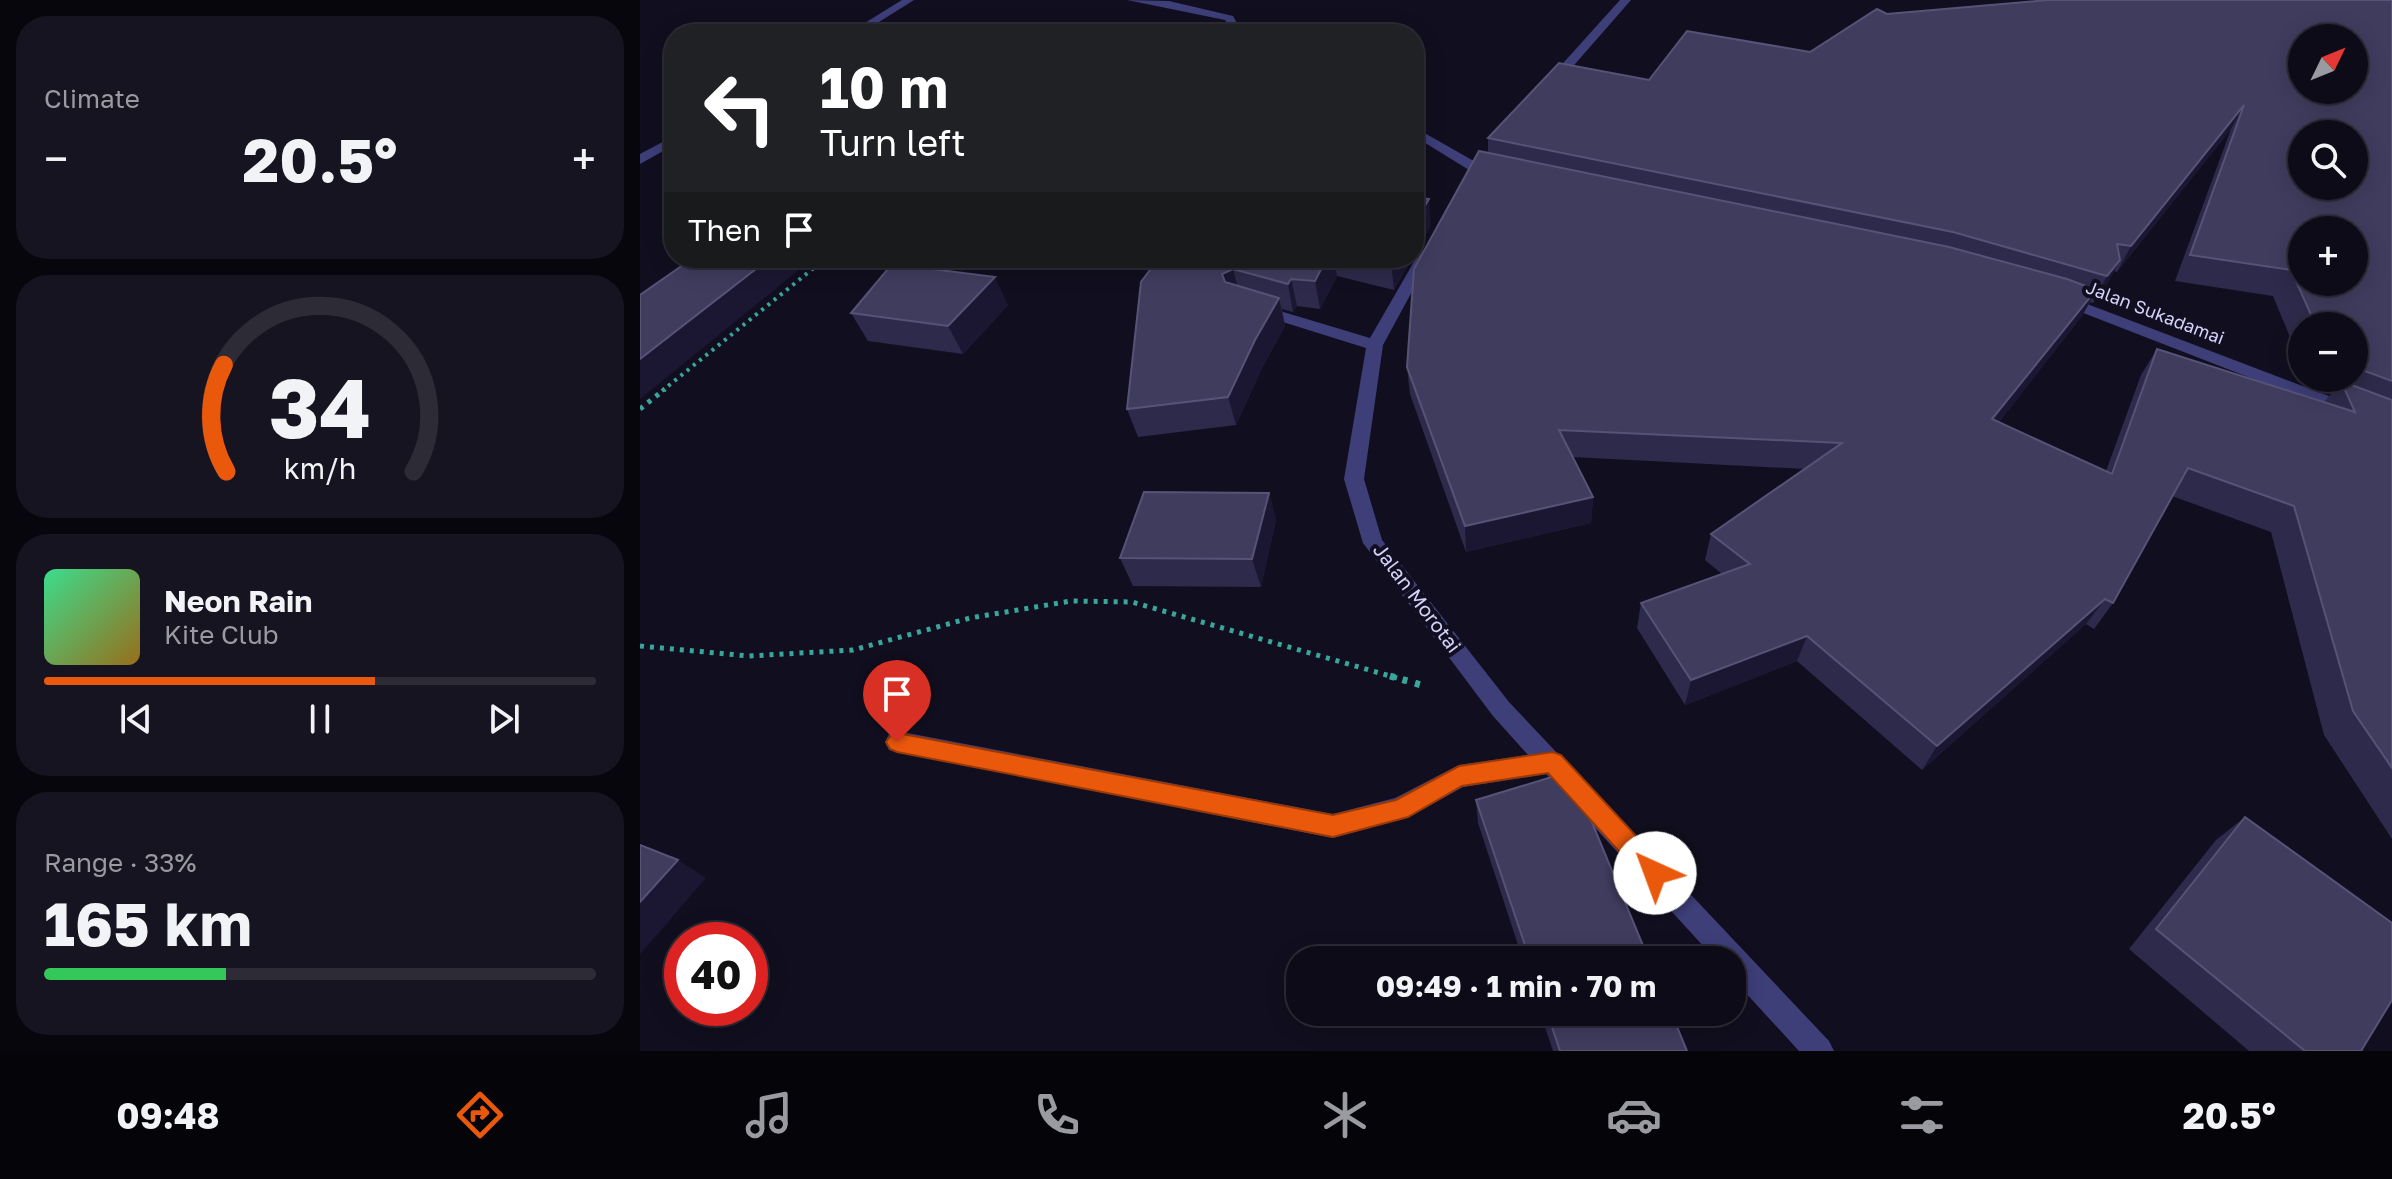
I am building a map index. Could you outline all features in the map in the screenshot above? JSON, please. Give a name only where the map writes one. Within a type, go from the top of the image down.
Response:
[{"type":"street","points":[[869,24],[909,0]]},
{"type":"street","points":[[1132,0],[1169,4],[1229,18],[1232,24]]},
{"type":"street","points":[[1545,91],[1626,0]]},
{"type":"street","points":[[1424,137],[1475,168],[1505,174]]},
{"type":"street","points":[[640,160],[664,146]]},
{"type":"street","name":"Jalan Morotai","points":[[1424,257],[1436,235]]},
{"type":"street","name":"Jalan Morotai","points":[[1418,268],[1375,345],[1354,479],[1373,543],[1501,709],[1819,1051]]},
{"type":"street","name":"Jalan Sukadamai","points":[[2046,295],[2392,427]]},
{"type":"street","points":[[1239,304],[1375,345]]},
{"type":"street","points":[[897,742],[1333,826],[1400,809],[1459,776],[1553,762]]},
{"type":"path","points":[[640,409],[814,268]]},
{"type":"path","points":[[640,646],[749,656],[853,650],[970,618],[1071,601],[1132,602],[1428,687]]},
{"type":"building","points":[[2048,0],[2392,0],[2392,381],[2368,372],[2368,312],[2310,312],[2303,296],[2368,296],[2368,216],[2288,216],[2288,270],[2190,255],[2244,105],[2131,246],[2117,244],[2120,260],[2107,276],[1953,232],[1488,138],[1559,63],[1649,80],[1687,31],[1810,52],[1877,9],[1887,14]]},
{"type":"building","points":[[1479,151],[1949,247],[2067,279],[2096,290],[1992,419],[2112,474],[2157,349],[2355,412],[2346,392],[2368,391],[2392,400],[2392,768],[2353,711],[2294,506],[2188,468],[2113,603],[2105,599],[1937,746],[1807,636],[1691,680],[1641,603],[1750,564],[1711,534],[1842,443],[1559,430],[1593,497],[1465,526],[1407,367],[1414,269],[1424,268],[1424,251]]},
{"type":"building","points":[[679,268],[757,268],[640,359],[640,295]]},
{"type":"building","points":[[889,268],[924,268],[995,277],[948,326],[851,313]]},
{"type":"building","points":[[1152,268],[1322,268],[1315,281],[1291,279],[1288,284],[1233,269],[1222,274],[1225,282],[1279,298],[1228,397],[1127,409],[1141,282]]},
{"type":"building","points":[[1144,492],[1269,493],[1252,559],[1120,558]]},
{"type":"building","points":[[1565,773],[1577,786],[1643,946],[1525,946],[1476,800]]},
{"type":"building","points":[[2245,817],[2392,923],[2392,1000],[2361,1051],[2305,1051],[2156,929]]},
{"type":"building","points":[[640,845],[678,860],[640,902]]},
{"type":"building","points":[[1552,1026],[1677,1026],[1687,1051],[1560,1051]]},
{"type":"route","points":[[897,742],[1333,826],[1400,809],[1459,776],[1553,762],[1655,873]]}]
